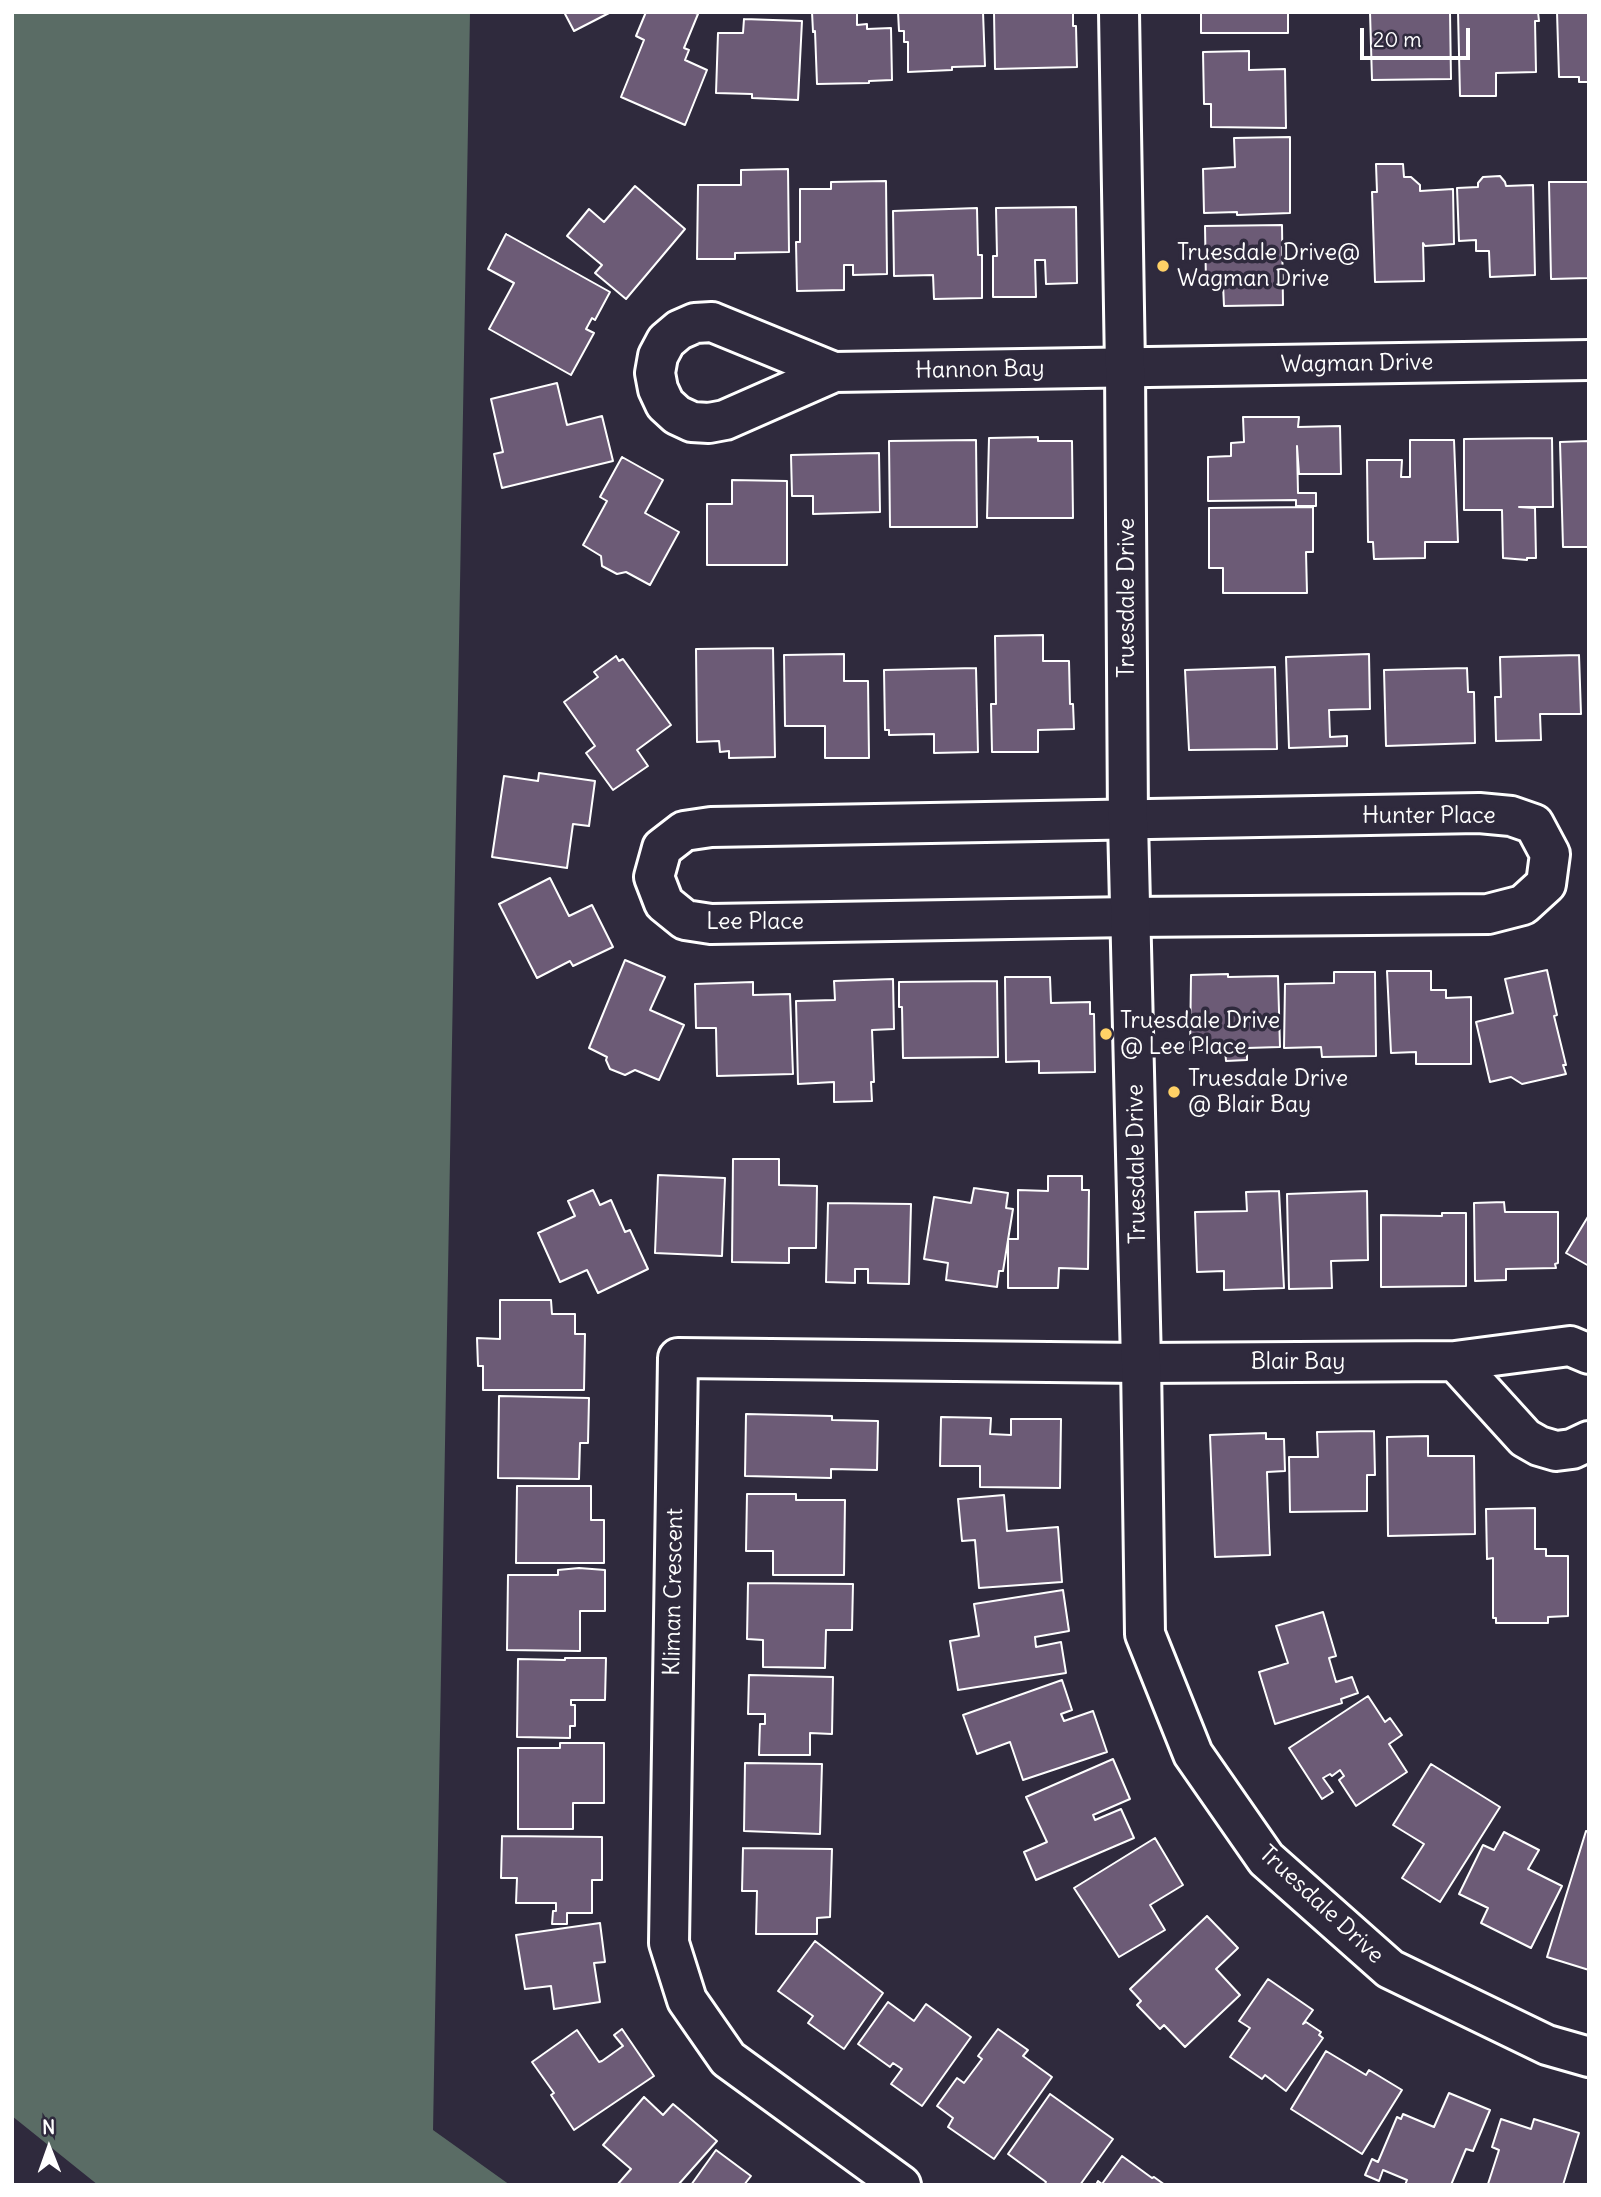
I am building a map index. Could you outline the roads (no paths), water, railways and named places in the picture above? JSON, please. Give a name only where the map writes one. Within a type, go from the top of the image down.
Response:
[{"type":"street","name":"Truesdale Drive","points":[[1119,12],[1128,821],[1145,1634],[1193,1754],[1266,1859],[1390,1969],[1547,2045],[1589,2057]]},
{"type":"street","name":"Wagman Drive","points":[[1125,367],[1589,360]]},
{"type":"street","name":"Hannon Bay","points":[[834,372],[1125,367]]},
{"type":"street","name":"Hunter Place","points":[[1128,821],[1479,813],[1511,816],[1534,824],[1550,854],[1546,884],[1523,905],[1488,914],[1131,917]]},
{"type":"street","name":"Lee Place","points":[[1128,821],[710,827],[684,831],[662,848],[654,877],[664,903],[685,920],[712,924],[1131,917]]},
{"type":"street","name":"Blair Bay","points":[[1141,1363],[1455,1361],[1570,1346],[1589,1354]]},
{"type":"street","name":"Kliman Crescent","points":[[901,2185],[728,2059],[687,2000],[668,1942],[678,1359],[1141,1363]]},
{"type":"street","points":[[1455,1361],[1525,1438],[1539,1447],[1556,1451],[1572,1449],[1589,1441]]},
{"type":"place","name":"Truesdale Drive@ Wagman Drive","points":[[1163,266]]},
{"type":"place","name":"Truesdale Drive @ Lee Place","points":[[1106,1034]]},
{"type":"place","name":"Truesdale Drive @ Blair Bay","points":[[1174,1092]]}]
